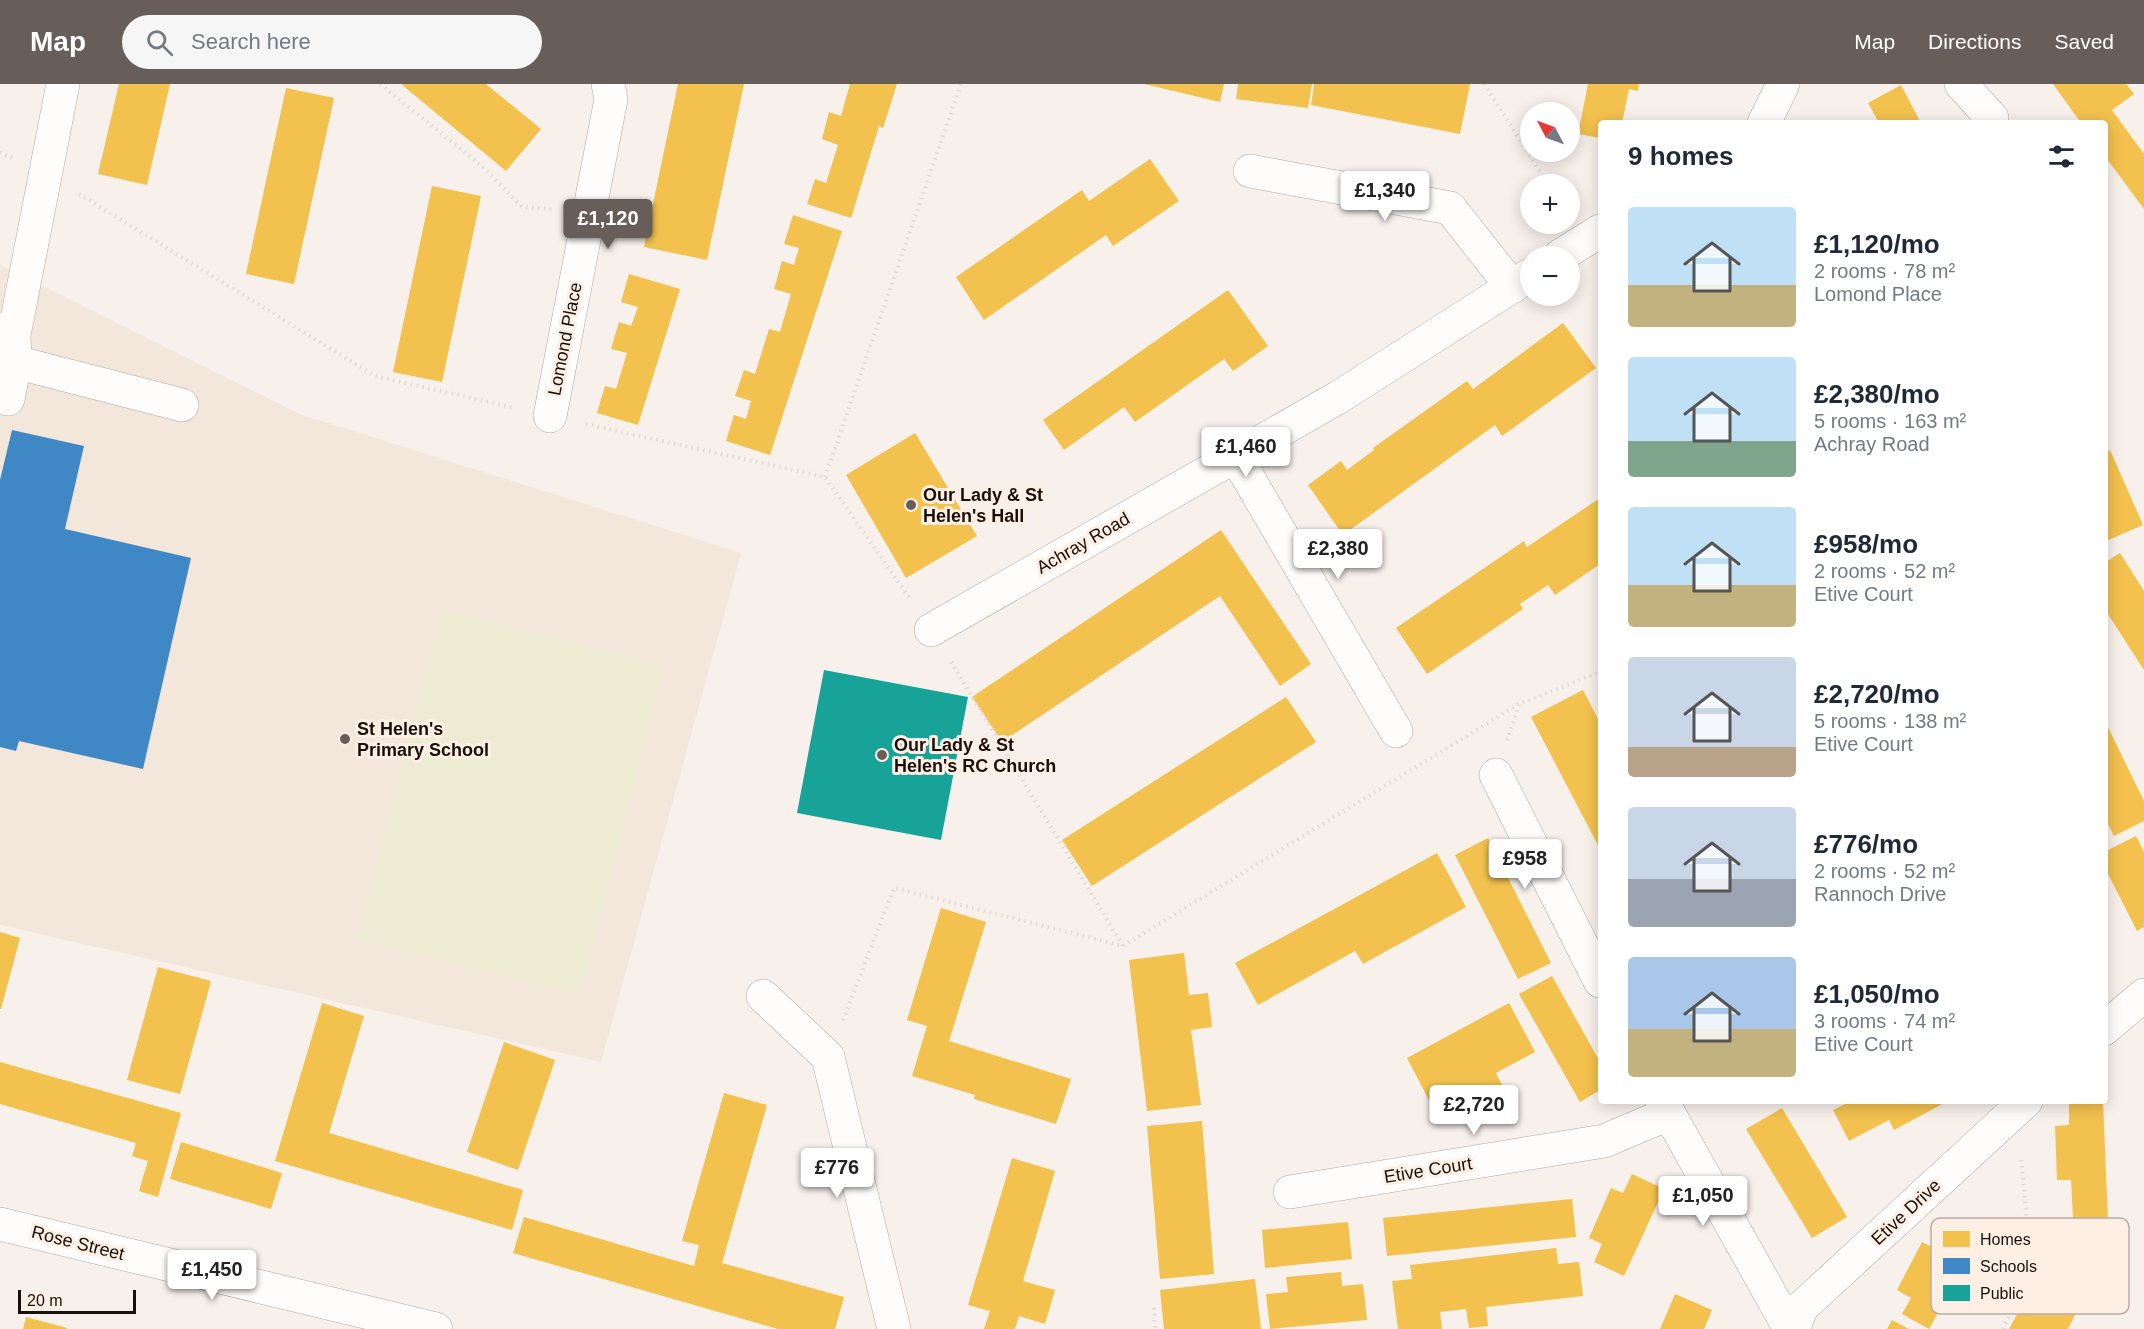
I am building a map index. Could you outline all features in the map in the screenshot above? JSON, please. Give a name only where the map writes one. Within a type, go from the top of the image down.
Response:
[{"type":"street","points":[[9,399],[10,342],[63,84]]},
{"type":"street","name":"Lomond Place","points":[[550,416],[611,99],[608,84]]},
{"type":"street","points":[[1765,120],[1783,84]]},
{"type":"street","points":[[1961,84],[1992,118]]},
{"type":"street","name":"Achray Road","points":[[1250,171],[1450,208],[1520,280]]},
{"type":"street","points":[[1576,246],[1598,232]]},
{"type":"street","name":"Achray Road","points":[[931,630],[1339,397],[1520,282]]},
{"type":"street","points":[[10,342],[182,405]]},
{"type":"street","points":[[1235,455],[1396,731]]},
{"type":"street","points":[[1496,775],[1598,977]]},
{"type":"street","points":[[2108,1026],[2144,994]]},
{"type":"street","points":[[763,996],[828,1057],[894,1329]]},
{"type":"street","name":"Etive Drive","points":[[1792,1329],[1803,1307],[2022,1105]]},
{"type":"street","name":"Etive Court","points":[[1290,1192],[1604,1141],[1665,1108],[1792,1329]]},
{"type":"street","name":"Rose Street","points":[[0,1224],[436,1329]]},
{"type":"path","points":[[381,84],[482,166],[522,207],[590,211]]},
{"type":"path","points":[[825,477],[961,84]]},
{"type":"path","points":[[1484,84],[1542,174]]},
{"type":"path","points":[[0,152],[46,174],[375,376],[825,477],[931,630],[1123,946]]},
{"type":"path","points":[[828,1057],[894,888],[1123,946],[1519,704],[1598,673]]},
{"type":"path","points":[[2022,1105],[2028,1218]]},
{"type":"path","points":[[1154,1308],[1155,1329]]},
{"type":"path","points":[[2003,1329],[2010,1314]]},
{"type":"shaded area","name":"St Helen's Primary School","points":[[0,265],[299,414],[741,553],[601,1062],[0,925]]},
{"type":"shaded area","points":[[442,609],[664,665],[580,995],[358,939]]},
{"type":"building: Homes","points":[[119,84],[170,84],[147,185],[98,174]]},
{"type":"building: Homes","points":[[401,84],[486,84],[541,129],[506,171]]},
{"type":"building: Homes","points":[[678,84],[744,84],[707,260],[644,247]]},
{"type":"building: Homes","points":[[850,84],[897,84],[883,128],[879,126],[851,218],[807,204],[815,179],[826,183],[838,145],[822,139],[829,112],[841,116]]},
{"type":"building: Homes","points":[[1144,84],[1224,84],[1220,102]]},
{"type":"building: Homes","points":[[1238,84],[1312,84],[1308,108],[1236,99]]},
{"type":"building: Homes","points":[[1314,84],[1470,84],[1460,134],[1311,105]]},
{"type":"building: Homes","points":[[1588,84],[1639,84],[1638,91],[1629,89],[1623,120],[1598,120],[1598,138],[1580,134]]},
{"type":"building: Homes","points":[[2053,84],[2126,84],[2134,94],[2112,110],[2144,154],[2144,209],[2108,160],[2108,120],[2079,120]]},
{"type":"building: Homes","points":[[1901,85],[1919,120],[1877,120],[1868,103]]},
{"type":"building: Homes","points":[[286,88],[334,98],[294,284],[246,274]]},
{"type":"building: Homes","points":[[1150,159],[1179,201],[1113,246],[1106,235],[984,320],[956,277],[1082,190],[1089,201]]},
{"type":"building: Homes","points":[[432,186],[481,196],[442,382],[393,372]]},
{"type":"building: Homes","points":[[793,215],[842,231],[770,455],[726,441],[734,415],[746,419],[751,401],[735,396],[744,370],[755,374],[769,329],[780,332],[791,294],[774,289],[782,261],[794,265],[799,248],[784,244]]},
{"type":"building: Homes","points":[[629,274],[680,289],[638,425],[597,413],[605,386],[616,389],[627,353],[611,349],[619,322],[631,326],[638,307],[621,302]]},
{"type":"building: Homes","points":[[1228,290],[1268,346],[1233,371],[1224,359],[1135,422],[1124,407],[1064,450],[1043,420]]},
{"type":"building: Homes","points":[[1563,323],[1596,368],[1502,436],[1495,425],[1343,535],[1308,485],[1341,461],[1347,470],[1374,450],[1373,448],[1467,381],[1473,389]]},
{"type":"building: Homes","name":"Our Lady & St Helen's Hall","points":[[915,433],[977,536],[906,578],[846,475]]},
{"type":"building: Homes","points":[[2110,450],[2143,525],[2108,540],[2108,451]]},
{"type":"building: Homes","points":[[1598,499],[1598,565],[1555,595],[1548,585],[1520,604],[1523,609],[1427,674],[1396,628],[1524,541],[1527,547]]},
{"type":"building: Homes","points":[[1221,530],[1311,664],[1280,686],[1220,596],[1002,742],[972,697]]},
{"type":"building: Homes","points":[[2120,553],[2144,591],[2144,670],[2108,614],[2108,560]]},
{"type":"building: Homes","points":[[1583,690],[1598,719],[1598,845],[1531,717]]},
{"type":"building: Homes","points":[[1286,697],[1316,742],[1092,886],[1062,840]]},
{"type":"building: Homes","points":[[2108,727],[2144,801],[2144,821],[2114,836],[2108,824]]},
{"type":"building: Homes","points":[[2136,836],[2144,852],[2144,927],[2137,931],[2108,874],[2108,850]]},
{"type":"building: Homes","points":[[1488,838],[1551,963],[1518,979],[1455,855]]},
{"type":"building: Homes","points":[[1437,853],[1466,907],[1363,964],[1355,951],[1258,1005],[1235,963]]},
{"type":"building: Homes","points":[[941,908],[986,922],[949,1041],[1071,1079],[1056,1124],[974,1099],[975,1095],[912,1076],[927,1026],[907,1020]]},
{"type":"building: Homes","points":[[0,932],[20,938],[1,1009],[0,1009]]},
{"type":"building: Homes","points":[[1184,953],[1189,995],[1208,993],[1212,1027],[1191,1030],[1201,1105],[1147,1111],[1129,960]]},
{"type":"building: Homes","points":[[158,967],[211,981],[180,1094],[127,1080]]},
{"type":"building: Homes","points":[[1552,976],[1598,1058],[1598,1091],[1580,1102],[1519,994]]},
{"type":"building: Homes","points":[[322,1003],[364,1016],[329,1133],[523,1190],[512,1230],[275,1161]]},
{"type":"building: Homes","points":[[1509,1003],[1535,1052],[1496,1073],[1507,1095],[1474,1113],[1462,1088],[1431,1104],[1407,1058]]},
{"type":"building: Homes","points":[[504,1042],[555,1060],[518,1170],[467,1152]]},
{"type":"building: Homes","points":[[0,1062],[181,1113],[158,1197],[139,1191],[148,1161],[132,1156],[136,1143],[0,1104]]},
{"type":"building: Homes","points":[[724,1093],[767,1105],[722,1263],[844,1297],[835,1329],[778,1329],[513,1253],[524,1217],[694,1266],[699,1245],[682,1241]]},
{"type":"building: Homes","points":[[1845,1104],[1942,1104],[1894,1130],[1889,1120],[1849,1141],[1833,1110]]},
{"type":"building: Homes","points":[[2069,1104],[2103,1104],[2108,1218],[2073,1218],[2071,1180],[2057,1180],[2055,1126],[2069,1125]]},
{"type":"building: Homes","points":[[1782,1108],[1847,1217],[1812,1238],[1746,1129]]},
{"type":"building: Homes","points":[[1202,1121],[1214,1274],[1160,1279],[1147,1126]]},
{"type":"building: Homes","points":[[181,1142],[282,1173],[271,1209],[170,1179]]},
{"type":"building: Homes","points":[[1012,1158],[1055,1171],[1023,1281],[1055,1290],[1045,1324],[1019,1316],[1015,1329],[984,1329],[990,1311],[968,1305]]},
{"type":"building: Homes","points":[[1632,1174],[1664,1189],[1624,1276],[1594,1262],[1602,1244],[1589,1238],[1611,1188],[1623,1193]]},
{"type":"building: Homes","points":[[1572,1199],[1576,1237],[1387,1256],[1383,1218]]},
{"type":"building: Homes","points":[[1348,1222],[1352,1259],[1265,1268],[1262,1230]]},
{"type":"building: Homes","points":[[1922,1242],[1931,1246],[1931,1314],[1937,1314],[1929,1329],[1902,1314],[1911,1298],[1897,1290]]},
{"type":"building: Homes","points":[[1556,1248],[1558,1264],[1579,1262],[1583,1296],[1486,1307],[1488,1326],[1469,1328],[1466,1309],[1440,1312],[1442,1329],[1398,1329],[1392,1281],[1412,1279],[1410,1265]]},
{"type":"building: Homes","points":[[1341,1272],[1342,1286],[1363,1284],[1367,1320],[1270,1329],[1266,1294],[1288,1292],[1286,1277]]},
{"type":"building: Homes","points":[[1255,1279],[1261,1329],[1164,1329],[1160,1290]]},
{"type":"building: Homes","points":[[1675,1294],[1712,1310],[1704,1329],[1660,1329]]},
{"type":"building: Homes","points":[[2017,1314],[2076,1314],[2068,1329],[2009,1329]]},
{"type":"building: Homes","points":[[26,1317],[67,1328],[67,1329],[23,1329]]},
{"type":"building: Homes","points":[[1892,1320],[1909,1329],[1887,1329]]},
{"type":"building: Schools","points":[[12,430],[84,446],[65,529],[191,558],[143,769],[19,741],[16,751],[0,747],[0,480]]},
{"type":"building: Public","name":"Our Lady & St Helen's RC Church","points":[[824,670],[968,697],[941,840],[797,813]]},
{"type":"place","name":"Our Lady & St Helen's Hall","points":[[911,505]]},
{"type":"place","name":"St Helen's Primary School","points":[[345,739]]},
{"type":"place","name":"Our Lady & St Helen's RC Church","points":[[882,755]]}]
